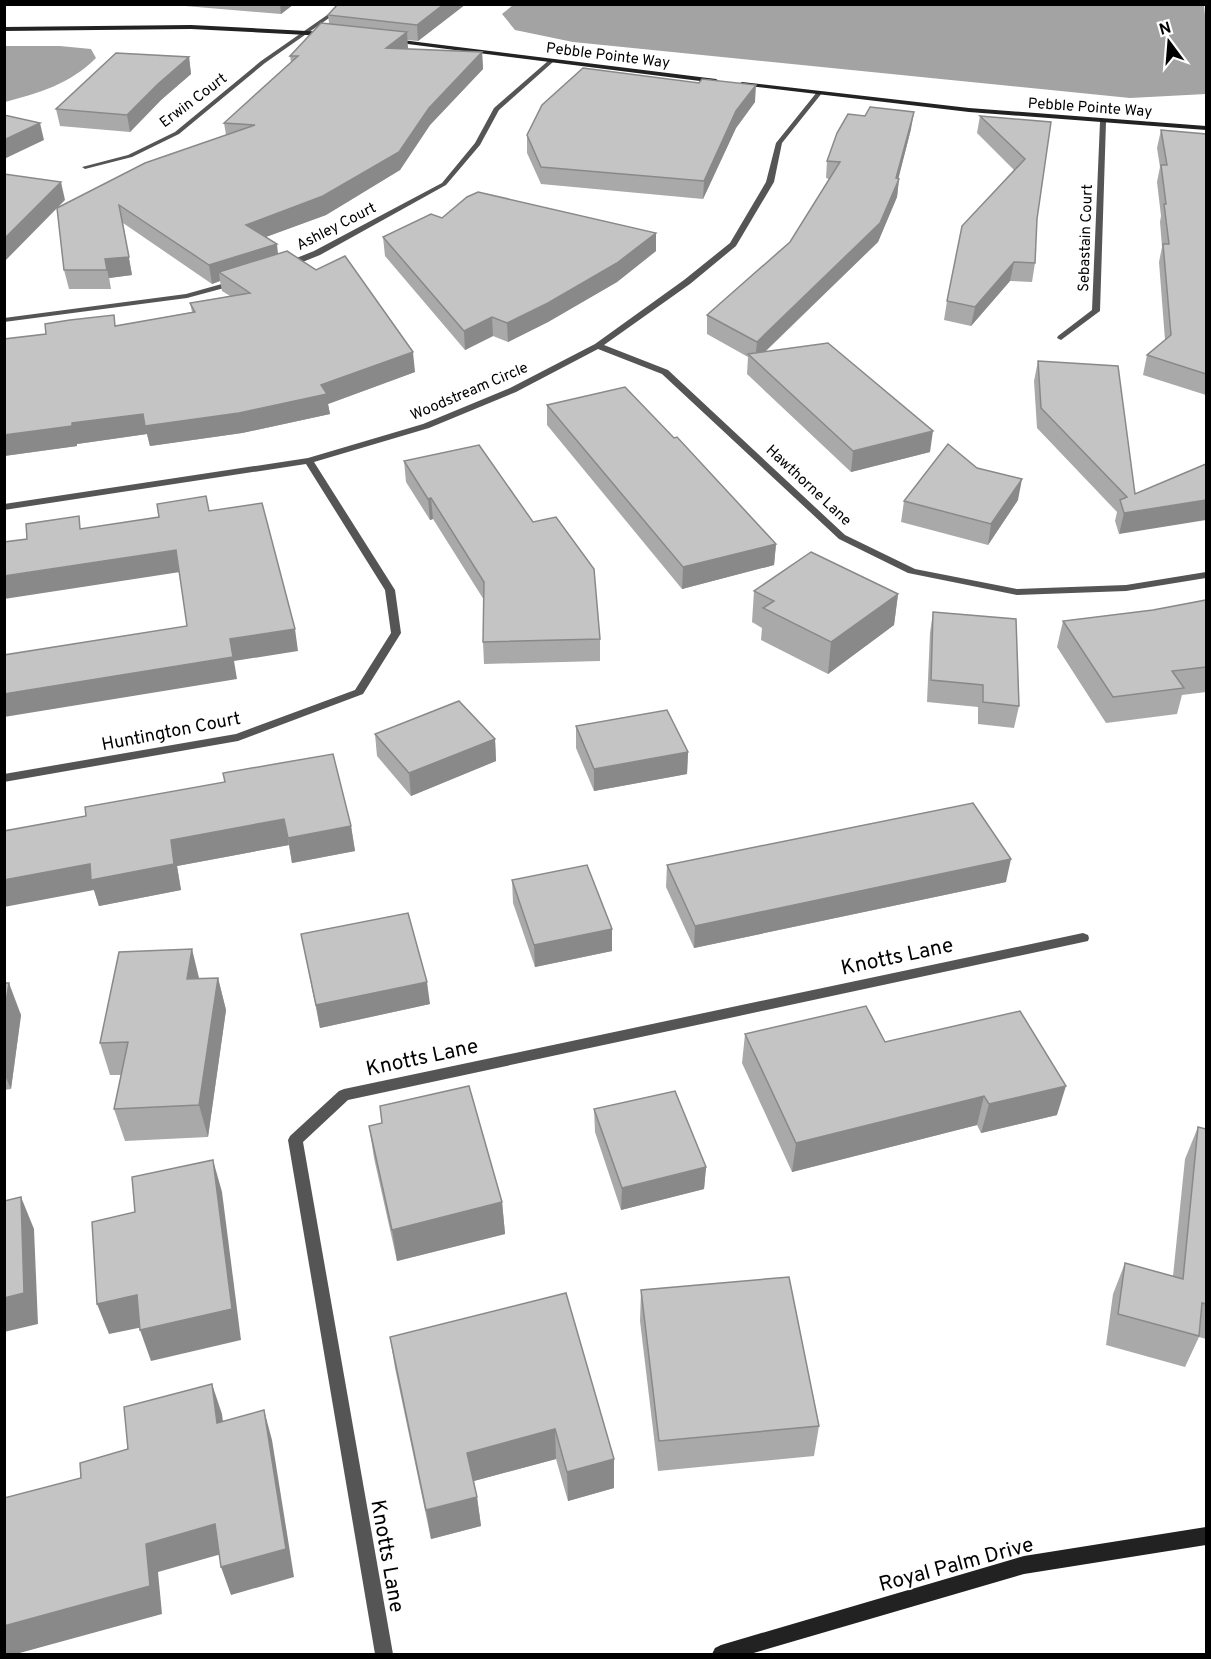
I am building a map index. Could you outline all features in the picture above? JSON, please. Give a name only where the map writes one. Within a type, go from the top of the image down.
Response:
[{"type":"street","name":"Erwin Court","points":[[85,166],[130,156],[177,133],[263,62],[347,4]]},
{"type":"street","points":[[4,29],[190,27],[305,32],[338,36]]},
{"type":"street","name":"Pebble Pointe Way","points":[[382,40],[726,82]]},
{"type":"street","name":"Ashley Court","points":[[280,268],[317,254],[444,184],[478,144],[496,110],[550,62]]},
{"type":"street","name":"Pebble Pointe Way","points":[[737,84],[1103,122],[1206,128]]},
{"type":"street","name":"Woodstream Circle","points":[[4,507],[309,461],[426,426],[513,390],[597,346],[687,282],[733,244],[770,182],[779,143],[819,93]]},
{"type":"street","name":"Sebastain Court","points":[[1061,338],[1096,311],[1103,122]]},
{"type":"street","points":[[4,320],[187,296],[250,278]]},
{"type":"street","name":"Hawthorne Lane","points":[[597,346],[665,372],[842,537],[912,571],[1017,592],[1126,588],[1206,574]]},
{"type":"street","name":"Huntington Court","points":[[4,778],[238,737],[359,692],[396,633],[390,590],[309,461]]},
{"type":"street","name":"Knotts Lane","points":[[384,1654],[296,1140],[344,1095],[1083,938]]},
{"type":"street","name":"Royal Palm Drive","points":[[721,1654],[1024,1566],[1206,1536]]},
{"type":"shaded area","points":[[513,5],[1204,5],[1206,94],[1130,98],[573,42],[515,30],[502,14]]},
{"type":"shaded area","points":[[5,46],[60,46],[91,49],[96,58],[65,81],[42,91],[5,102]]},
{"type":"building","points":[[338,4],[444,4],[417,25],[328,15]]},
{"type":"building","points":[[321,23],[407,32],[386,48],[482,52],[429,108],[399,152],[323,196],[246,225],[277,244],[209,265],[119,205],[129,257],[105,259],[107,270],[64,270],[57,208],[145,163],[255,125],[224,123],[298,56],[290,56]]},
{"type":"building","points":[[116,53],[189,57],[127,115],[56,109]]},
{"type":"building","points":[[583,68],[699,83],[702,79],[756,85],[736,111],[704,181],[541,167],[527,135],[542,105]]},
{"type":"building","points":[[870,107],[914,112],[896,178],[899,179],[880,223],[757,342],[707,315],[790,242],[840,162],[827,161],[837,133],[848,114],[865,116]]},
{"type":"building","points":[[4,115],[40,123],[4,140]]},
{"type":"building","points":[[980,116],[1051,122],[1037,219],[1035,263],[1014,262],[975,307],[947,301],[962,226],[1025,159]]},
{"type":"building","points":[[1161,130],[1206,134],[1206,374],[1147,355],[1171,335],[1163,244],[1169,244],[1161,165],[1167,165]]},
{"type":"building","points":[[4,174],[61,182],[4,239]]},
{"type":"building","points":[[478,192],[656,233],[617,263],[548,303],[507,323],[492,317],[464,331],[383,237],[431,214],[442,218],[467,197]]},
{"type":"building","points":[[287,251],[316,270],[345,256],[413,352],[321,385],[327,394],[239,413],[145,426],[143,414],[4,435],[4,339],[46,334],[45,324],[70,320],[114,315],[115,326],[195,312],[190,303],[250,293],[219,272]]},
{"type":"building","points":[[828,343],[933,431],[853,451],[748,354]]},
{"type":"building","points":[[1038,361],[1118,366],[1135,494],[1206,464],[1206,500],[1124,513],[1120,500],[1127,497],[1041,408]]},
{"type":"building","points":[[625,387],[674,438],[677,437],[776,544],[683,567],[547,405]]},
{"type":"building","points":[[948,444],[977,468],[1022,479],[991,524],[904,501]]},
{"type":"building","points":[[479,445],[533,522],[556,517],[594,569],[600,639],[483,642],[484,582],[431,498],[428,499],[404,461]]},
{"type":"building","points":[[206,496],[209,511],[262,503],[295,629],[230,639],[233,657],[4,694],[4,655],[187,626],[176,550],[4,576],[4,542],[27,539],[26,524],[79,516],[80,529],[159,517],[157,504]]},
{"type":"building","points":[[811,552],[898,594],[831,642],[763,608],[774,601],[754,591]]},
{"type":"building","points":[[1206,600],[1206,667],[1172,671],[1184,688],[1113,697],[1063,621],[1153,610]]},
{"type":"building","points":[[933,612],[1016,619],[1019,706],[983,702],[983,685],[931,680]]},
{"type":"building","points":[[459,701],[495,739],[409,773],[375,734]]},
{"type":"building","points":[[667,710],[688,752],[594,769],[576,726]]},
{"type":"building","points":[[333,754],[351,826],[288,838],[284,819],[171,840],[174,864],[91,880],[90,864],[4,880],[4,831],[86,816],[85,807],[225,782],[223,773]]},
{"type":"building","points":[[973,803],[1011,859],[695,926],[667,865]]},
{"type":"building","points":[[587,865],[612,929],[534,945],[512,880]]},
{"type":"building","points":[[408,913],[427,982],[316,1005],[301,934]]},
{"type":"building","points":[[192,949],[187,979],[218,978],[199,1105],[114,1109],[128,1042],[100,1043],[119,952]]},
{"type":"building","points":[[4,983],[9,983],[4,1015]]},
{"type":"building","points":[[866,1006],[885,1042],[1020,1011],[1066,1086],[989,1104],[984,1096],[796,1143],[745,1034]]},
{"type":"building","points":[[469,1086],[502,1202],[392,1230],[369,1126],[382,1123],[380,1106]]},
{"type":"building","points":[[675,1091],[706,1167],[622,1188],[594,1109]]},
{"type":"building","points":[[1198,1127],[1206,1129],[1206,1304],[1202,1303],[1199,1336],[1118,1314],[1125,1263],[1183,1279]]},
{"type":"building","points":[[213,1160],[232,1309],[140,1330],[137,1295],[97,1304],[92,1222],[135,1212],[132,1177]]},
{"type":"building","points":[[21,1197],[24,1293],[4,1298],[4,1201]]},
{"type":"building","points":[[789,1277],[819,1426],[659,1441],[641,1290]]},
{"type":"building","points":[[566,1293],[614,1459],[567,1472],[555,1429],[467,1453],[477,1497],[426,1510],[390,1337]]},
{"type":"building","points":[[212,1384],[217,1423],[264,1410],[286,1549],[221,1567],[215,1524],[146,1544],[150,1586],[4,1626],[4,1498],[81,1478],[80,1463],[128,1449],[124,1407]]}]
